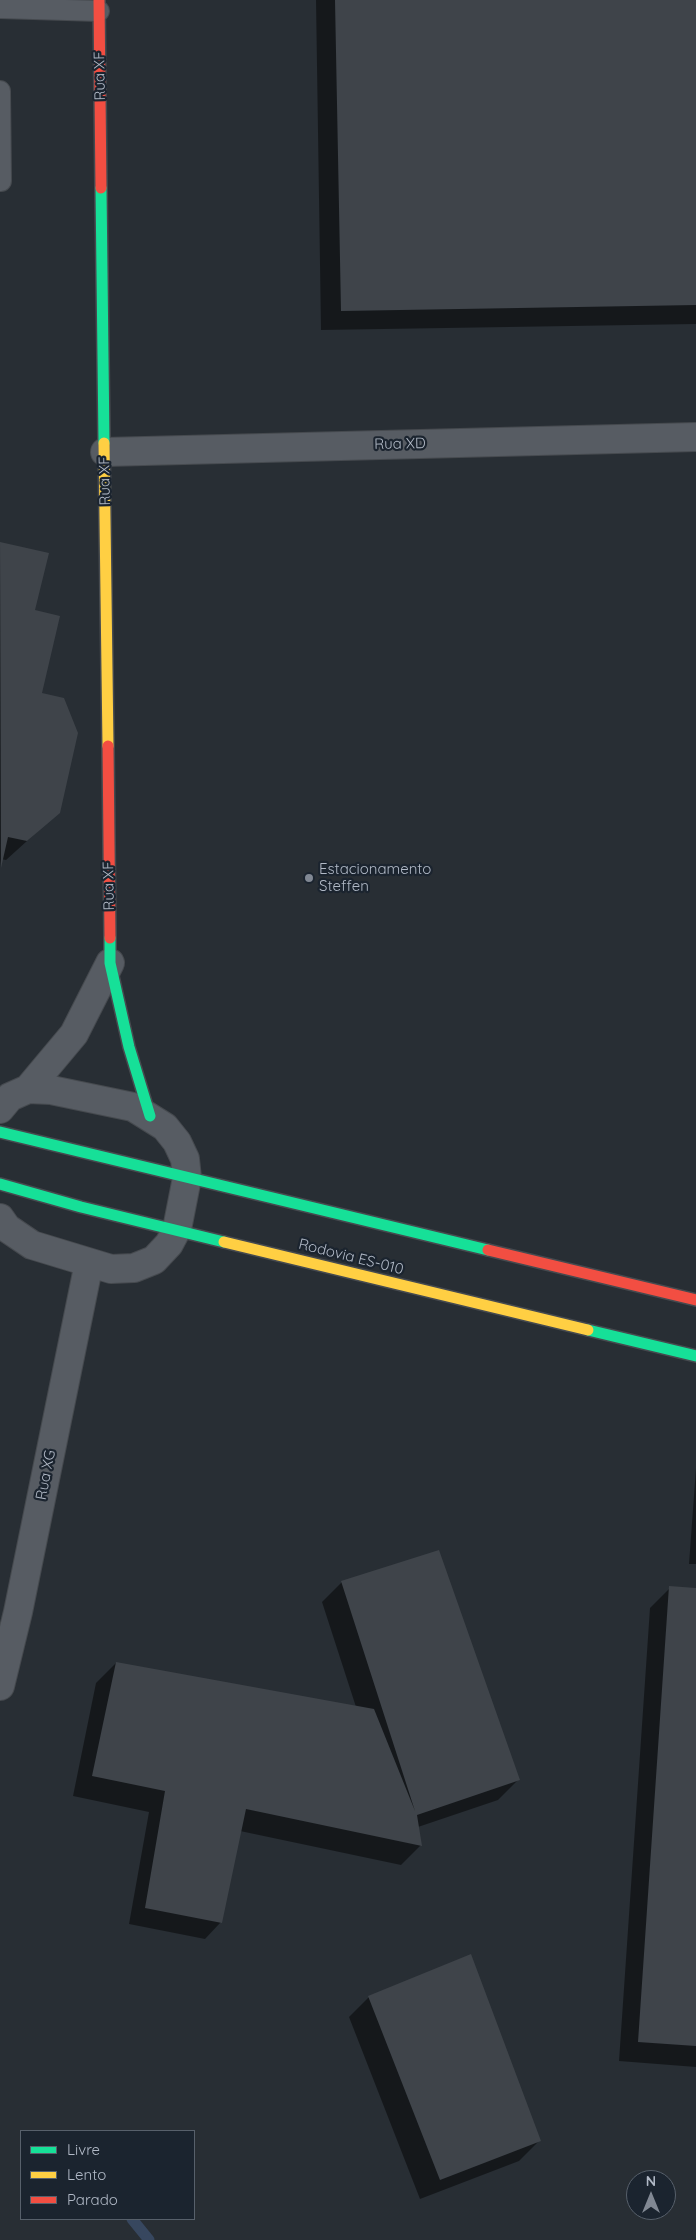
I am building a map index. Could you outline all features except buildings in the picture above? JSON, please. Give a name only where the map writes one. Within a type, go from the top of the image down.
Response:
[{"type":"main road","name":"Rua XF","points":[[99,5],[110,963],[129,1046],[150,1116]]},
{"type":"main road","points":[[0,1132],[696,1300]]},
{"type":"main road","name":"Rodovia ES-010","points":[[0,1184],[696,1356]]},
{"type":"street","name":"Rua XD","points":[[105,452],[696,437]]},
{"type":"street","name":"Rua XF","points":[[0,1109],[10,1097],[28,1089],[74,1034],[110,963]]},
{"type":"street","points":[[0,1218],[7,1228],[32,1245],[111,1269],[134,1268],[154,1260],[169,1244],[177,1229],[188,1178],[184,1159],[177,1142],[165,1127],[133,1107],[52,1090],[28,1089]]},
{"type":"street","name":"Rua XG","points":[[0,1686],[18,1612],[89,1263]]},
{"type":"lane","points":[[0,8],[99,5]]},
{"type":"lane","points":[[0,91],[1,181]]},
{"type":"waterway","points":[[133,2220],[149,2240]]},
{"type":"traffic: fast","points":[[101,188],[104,443]]},
{"type":"traffic: fast","points":[[110,938],[110,963],[129,1047],[150,1116]]},
{"type":"traffic: fast","points":[[0,1132],[488,1250]]},
{"type":"traffic: fast","points":[[0,1184],[81,1207],[224,1242]]},
{"type":"traffic: fast","points":[[588,1330],[696,1356]]},
{"type":"traffic: slow","points":[[104,443],[108,746]]},
{"type":"traffic: slow","points":[[224,1242],[588,1330]]},
{"type":"traffic: jam","points":[[99,0],[101,188]]},
{"type":"traffic: jam","points":[[108,746],[110,938]]},
{"type":"traffic: jam","points":[[488,1250],[696,1300]]},
{"type":"place","name":"Estacionamento Steffen","points":[[309,878]]}]
